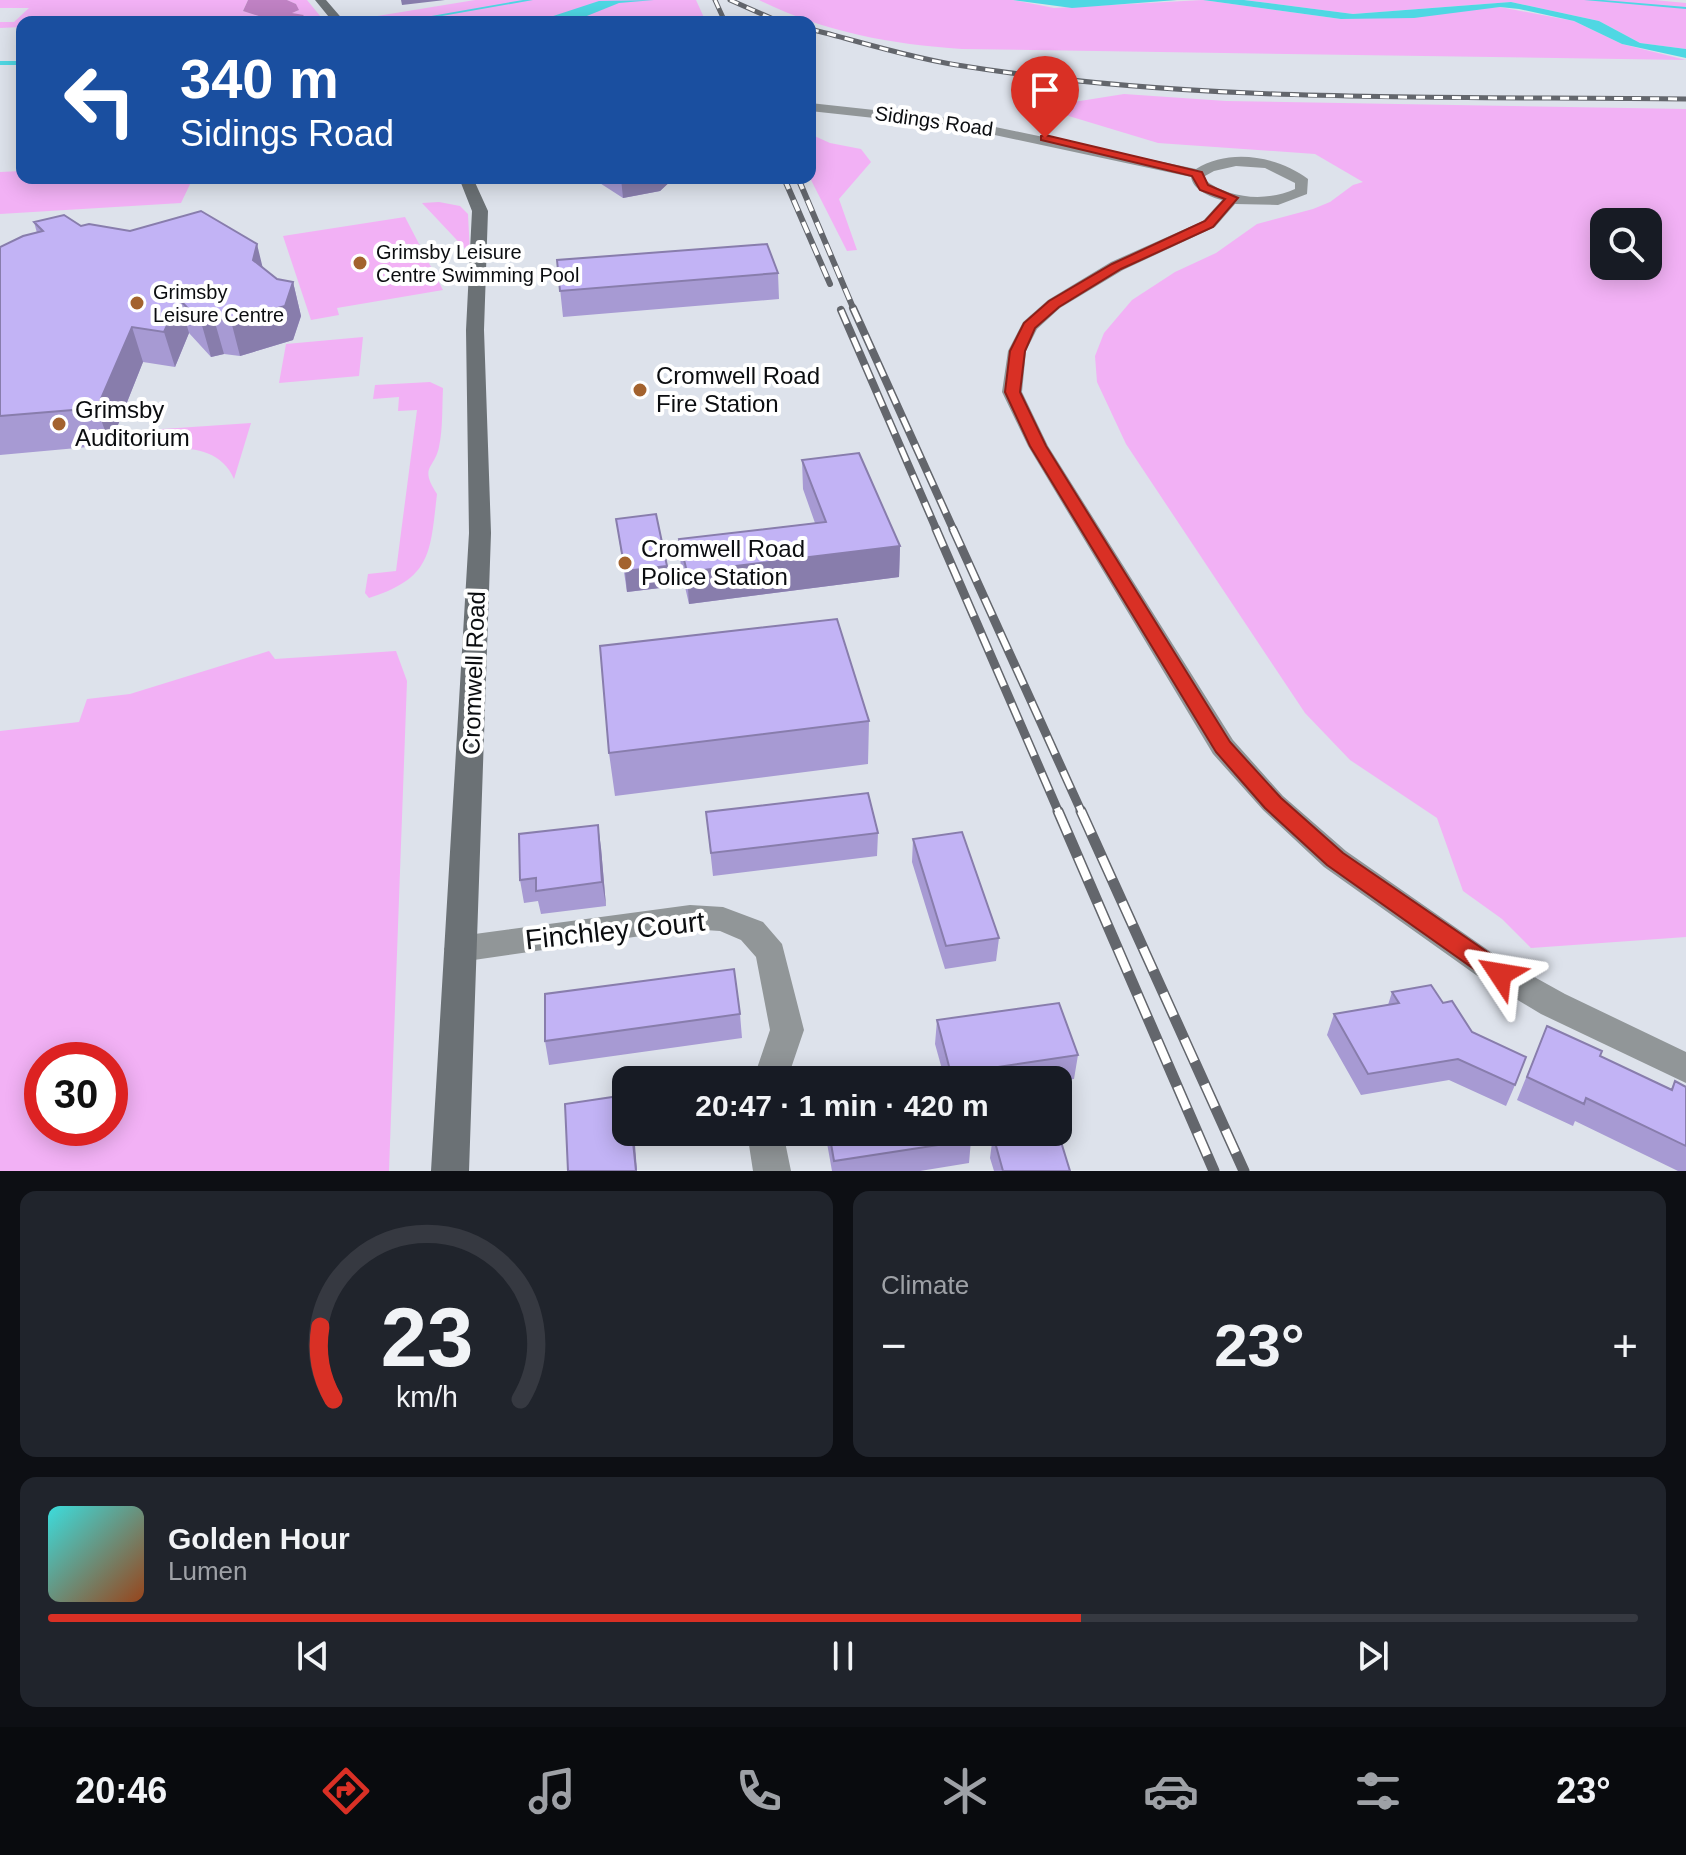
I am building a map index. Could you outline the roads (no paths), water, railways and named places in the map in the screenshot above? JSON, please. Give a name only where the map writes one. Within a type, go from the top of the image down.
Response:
[{"type":"street","points":[[320,0],[334,16]]},
{"type":"street","name":"Sidings Road","points":[[816,107],[930,117],[1031,135],[1198,174],[1216,165],[1255,163],[1285,170],[1303,182],[1302,191],[1286,199],[1270,201],[1232,198],[1204,187],[1198,181],[1198,174]]},
{"type":"street","name":"Cromwell Road","points":[[450,1171],[480,533],[475,330],[480,211],[469,184]]},
{"type":"street","points":[[1232,198],[1209,224],[1117,266],[1054,304],[1029,326],[1017,351],[1012,392],[1038,446],[1223,747],[1273,803],[1335,859],[1487,966],[1553,1004],[1686,1068]]},
{"type":"street","name":"Finchley Court","points":[[460,949],[690,917],[723,919],[752,931],[771,953],[787,1030],[775,1066]]},
{"type":"street","points":[[768,1146],[772,1171]]},
{"type":"water","points":[[654,0],[619,3],[587,16],[553,16],[599,1]]},
{"type":"water","points":[[1013,0],[1177,0],[1072,8]]},
{"type":"water","points":[[1203,0],[1244,0],[1353,14],[1511,2],[1599,21],[1640,43],[1686,49],[1686,58],[1622,44],[1574,21],[1519,9],[1500,7],[1414,18],[1341,19]]},
{"type":"waterway","points":[[435,16],[531,0]]},
{"type":"waterway","points":[[1586,0],[1686,8]]},
{"type":"waterway","points":[[0,63],[16,63]]},
{"type":"railway","points":[[715,0],[722,16]]},
{"type":"railway","points":[[730,0],[766,16]]},
{"type":"railway","points":[[816,31],[957,65],[1047,78],[1138,86],[1320,96],[1686,99]]},
{"type":"railway","points":[[787,184],[830,284]]},
{"type":"railway","points":[[801,184],[854,310]]},
{"type":"railway","points":[[853,308],[954,531]]},
{"type":"railway","points":[[841,310],[937,531]]},
{"type":"railway","points":[[936,529],[1059,813]]},
{"type":"railway","points":[[953,529],[1082,813]]},
{"type":"railway","points":[[1058,811],[1214,1171]]},
{"type":"railway","points":[[1081,811],[1244,1171]]},
{"type":"place","name":"Grimsby Leisure Centre Swimming Pool","points":[[360,263]]},
{"type":"place","name":"Grimsby Leisure Centre","points":[[137,303]]},
{"type":"place","name":"Cromwell Road Fire Station","points":[[640,390]]},
{"type":"place","name":"Grimsby Auditorium","points":[[59,424]]},
{"type":"place","name":"Cromwell Road Police Station","points":[[625,563]]}]
